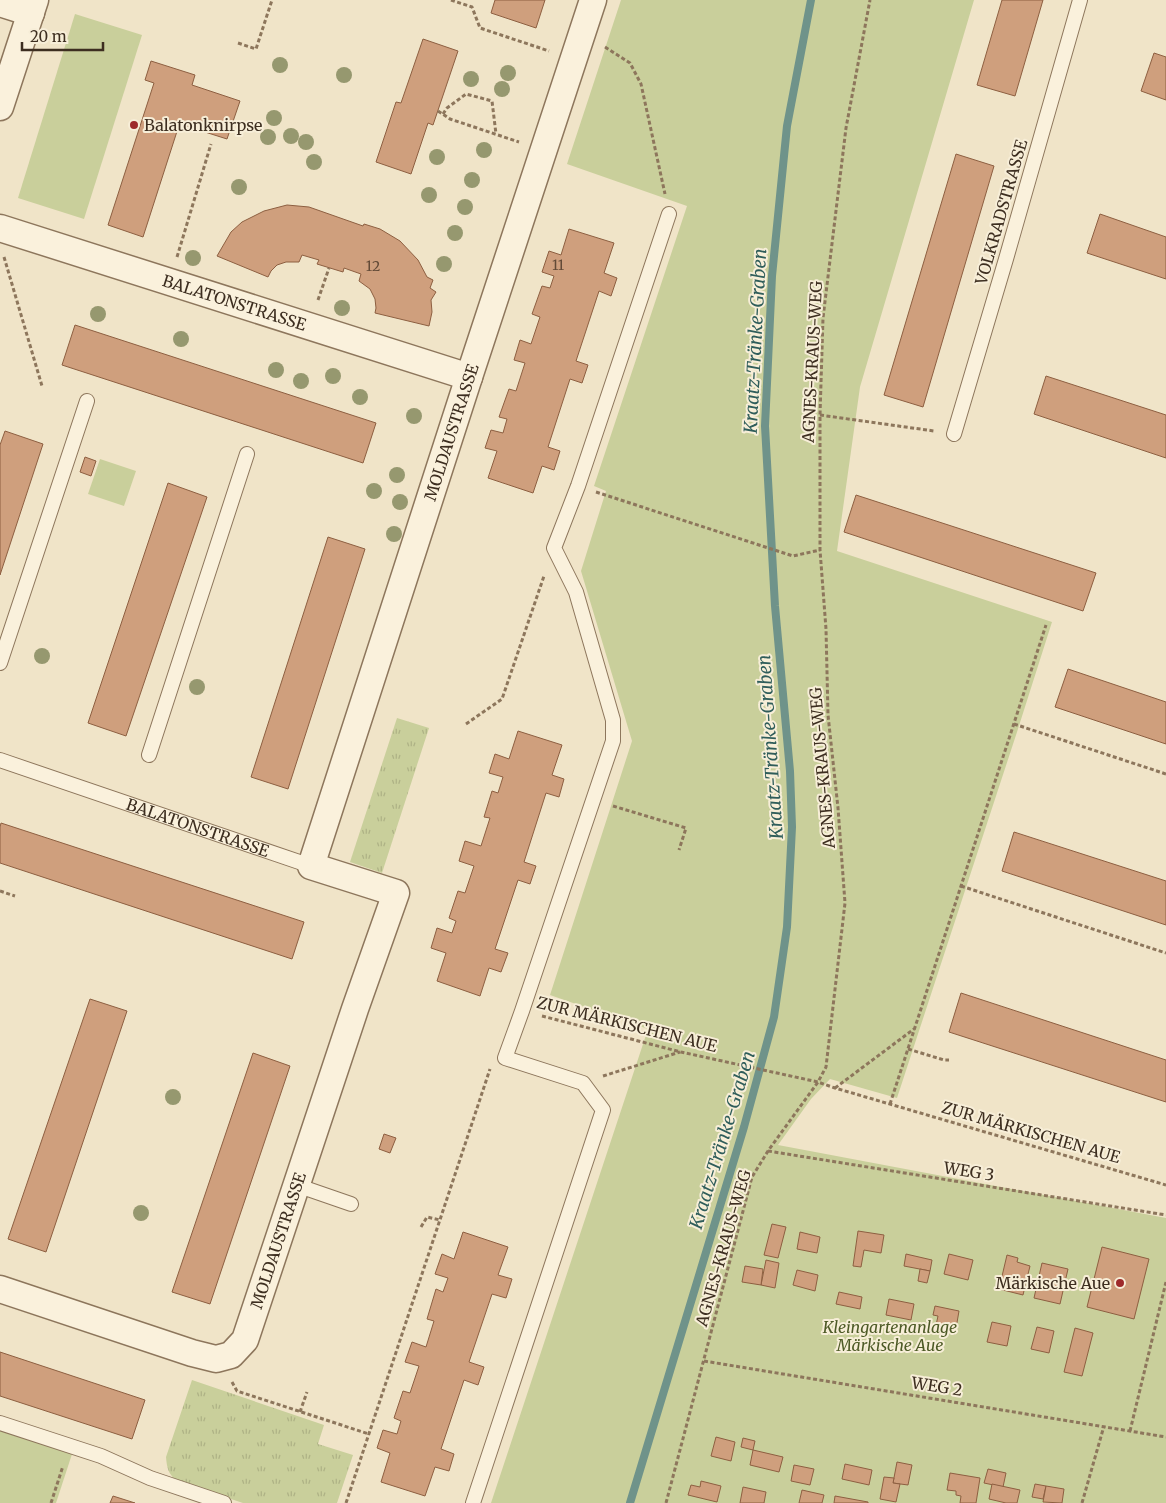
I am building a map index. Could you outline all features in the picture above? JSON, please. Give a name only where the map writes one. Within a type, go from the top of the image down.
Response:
[{"type":"street","name":"MOLDAUSTRASSE","points":[[311,866],[593,0]]},
{"type":"street","points":[[0,2],[33,6],[0,107]]},
{"type":"street","name":"BALATONSTRASSE","points":[[0,228],[469,377]]},
{"type":"street","name":"BALATONSTRASSE","points":[[311,866],[396,893]]},
{"type":"street","name":"MOLDAUSTRASSE","points":[[216,1359],[231,1355],[245,1340],[355,1009],[396,893]]},
{"type":"street","points":[[0,1289],[192,1353],[216,1359]]},
{"type":"lane","name":"VOLKRADSTRASSE","points":[[954,434],[1009,250],[1080,0]]},
{"type":"lane","points":[[473,1503],[603,1110],[583,1082],[505,1058],[613,740],[613,720],[576,592],[554,548],[578,486],[669,214]]},
{"type":"lane","points":[[0,663],[87,401]]},
{"type":"lane","points":[[149,755],[248,454]]},
{"type":"lane","name":"BALATONSTRASSE","points":[[0,760],[311,866]]},
{"type":"lane","points":[[296,1185],[351,1204]]},
{"type":"lane","points":[[0,1423],[101,1456],[150,1478],[224,1503]]},
{"type":"path","points":[[238,42],[256,49],[272,0]]},
{"type":"path","points":[[451,0],[472,7],[480,28],[576,48],[608,48],[630,62],[641,84],[669,214]]},
{"type":"path","name":"AGNES-KRAUS-WEG","points":[[666,1503],[752,1177],[768,1151],[818,1082],[826,1067],[845,903],[838,808],[828,714],[826,629],[820,550],[820,415],[823,318],[846,128],[870,0]]},
{"type":"path","points":[[443,114],[447,108],[466,94],[492,101],[496,134]]},
{"type":"path","points":[[438,111],[450,120],[501,136]]},
{"type":"path","points":[[176,260],[211,144]]},
{"type":"path","points":[[0,253],[3,255],[42,386]]},
{"type":"path","points":[[310,327],[329,268]]},
{"type":"path","points":[[820,415],[954,434]]},
{"type":"path","points":[[578,486],[793,556],[820,550]]},
{"type":"path","points":[[466,724],[502,699],[554,548]]},
{"type":"path","points":[[890,1104],[1046,625]]},
{"type":"path","points":[[1014,724],[1166,774]]},
{"type":"path","points":[[593,800],[686,828],[680,850]]},
{"type":"path","points":[[961,886],[1166,953]]},
{"type":"path","points":[[0,891],[15,896]]},
{"type":"path","name":"ZUR MÄRKISCHEN AUE","points":[[522,1011],[681,1052],[818,1082],[1166,1185]]},
{"type":"path","points":[[835,1088],[915,1029]]},
{"type":"path","points":[[908,1049],[949,1060]]},
{"type":"path","points":[[583,1082],[681,1052]]},
{"type":"path","points":[[346,1503],[492,1064]]},
{"type":"path","name":"WEG 3","points":[[768,1151],[1166,1215]]},
{"type":"path","points":[[421,1227],[427,1217],[440,1220]]},
{"type":"path","points":[[1130,1431],[1166,1282]]},
{"type":"path","points":[[216,1359],[237,1391],[370,1434]]},
{"type":"path","name":"WEG 2","points":[[704,1361],[1166,1437]]},
{"type":"path","points":[[300,1412],[306,1392]]},
{"type":"path","points":[[1082,1503],[1104,1426]]},
{"type":"path","points":[[51,1503],[70,1446]]},
{"type":"green space","name":"Kleingartenanlage Märkische Aue","points":[[621,0],[974,0],[860,387],[837,551],[1052,622],[897,1098],[830,1079],[811,1099],[778,1145],[1166,1218],[1166,1503],[491,1503],[648,1029],[550,995],[632,741],[581,571],[606,491],[594,486],[687,206],[567,164]]},
{"type":"green space","points":[[75,14],[142,35],[84,219],[18,198]]},
{"type":"green space","points":[[100,459],[136,471],[124,506],[88,494]]},
{"type":"green space","points":[[397,718],[429,728],[382,873],[350,862]]},
{"type":"green space","points":[[192,1380],[324,1425],[318,1444],[353,1455],[337,1503],[243,1503],[177,1481],[168,1470],[166,1457]]},
{"type":"green space","points":[[0,1430],[72,1454],[56,1503],[0,1503]]},
{"type":"building","points":[[495,0],[545,0],[536,28],[491,13]]},
{"type":"building","points":[[1002,0],[1043,0],[1015,96],[977,85]]},
{"type":"building","points":[[423,39],[458,51],[433,125],[428,123],[411,174],[376,162],[396,102],[401,103]]},
{"type":"building","points":[[1154,53],[1166,57],[1166,100],[1141,91]]},
{"type":"building","points":[[151,61],[195,75],[192,85],[240,101],[227,139],[186,126],[186,124],[180,122],[143,237],[108,225],[154,83],[145,80]]},
{"type":"building","points":[[956,154],[994,166],[923,407],[884,395]]},
{"type":"building","points":[[287,205],[309,207],[363,226],[364,224],[380,229],[400,241],[418,260],[427,277],[433,280],[430,288],[436,292],[431,300],[432,312],[429,326],[375,313],[375,299],[370,289],[359,281],[361,274],[344,268],[343,272],[317,264],[319,260],[302,255],[299,262],[286,262],[277,265],[268,277],[217,256],[231,232],[242,222],[264,211]]},
{"type":"building","points":[[1100,214],[1166,237],[1166,279],[1087,253]]},
{"type":"building","points":[[569,229],[614,243],[604,273],[617,278],[611,296],[599,291],[576,361],[588,365],[582,383],[570,379],[548,447],[560,451],[554,470],[542,466],[533,493],[488,478],[497,451],[485,448],[491,430],[503,433],[507,419],[499,417],[509,389],[516,391],[525,363],[514,360],[520,340],[531,344],[540,317],[532,314],[542,286],[550,288],[554,276],[542,272],[549,251],[561,255]]},
{"type":"building","points":[[75,325],[376,423],[363,463],[62,365]]},
{"type":"building","points":[[1046,376],[1166,415],[1166,458],[1034,414]]},
{"type":"building","points":[[5,431],[43,444],[0,575],[0,445]]},
{"type":"building","points":[[85,457],[96,461],[91,476],[80,472]]},
{"type":"building","points":[[168,483],[207,497],[126,736],[88,723]]},
{"type":"building","points":[[856,495],[1096,573],[1083,611],[844,532]]},
{"type":"building","points":[[328,537],[365,549],[288,789],[251,777]]},
{"type":"building","points":[[1068,669],[1166,702],[1166,744],[1055,707]]},
{"type":"building","points":[[518,731],[562,745],[552,775],[564,779],[559,797],[546,793],[524,862],[536,866],[530,884],[518,880],[495,949],[508,953],[501,972],[489,968],[480,996],[437,981],[446,953],[431,948],[437,928],[452,933],[456,921],[449,918],[458,891],[465,893],[474,866],[459,861],[465,841],[481,846],[490,818],[484,817],[492,791],[498,793],[503,777],[489,773],[495,754],[509,759]]},
{"type":"building","points":[[1,823],[304,922],[292,959],[0,863]]},
{"type":"building","points":[[1014,832],[1166,881],[1166,925],[1002,871]]},
{"type":"building","points":[[961,993],[1166,1060],[1166,1102],[949,1032]]},
{"type":"building","points":[[90,999],[127,1011],[46,1252],[8,1239]]},
{"type":"building","points":[[253,1053],[290,1066],[210,1304],[172,1292]]},
{"type":"building","points":[[384,1134],[396,1138],[390,1153],[379,1149]]},
{"type":"building","points":[[772,1224],[786,1227],[778,1258],[764,1255]]},
{"type":"building","points":[[858,1231],[884,1235],[881,1253],[864,1250],[861,1267],[853,1266]]},
{"type":"building","points":[[463,1232],[508,1247],[498,1275],[512,1279],[506,1298],[492,1294],[469,1362],[484,1367],[478,1385],[464,1380],[441,1449],[454,1454],[449,1471],[435,1467],[425,1496],[381,1482],[390,1453],[377,1448],[383,1430],[397,1434],[401,1421],[394,1418],[403,1391],[410,1393],[419,1366],[405,1362],[412,1342],[426,1347],[434,1321],[427,1319],[436,1289],[443,1292],[448,1278],[435,1274],[442,1254],[454,1259]]},
{"type":"building","points":[[800,1232],[820,1237],[817,1253],[797,1249]]},
{"type":"building","points":[[1102,1247],[1149,1259],[1134,1319],[1087,1307]]},
{"type":"building","points":[[906,1254],[932,1260],[930,1271],[904,1266]]},
{"type":"building","points":[[949,1254],[973,1260],[968,1280],[944,1274]]},
{"type":"building","points":[[1007,1255],[1018,1258],[1017,1262],[1030,1266],[1023,1295],[999,1289]]},
{"type":"building","points":[[766,1260],[779,1263],[775,1288],[761,1285]]},
{"type":"building","points":[[1042,1263],[1068,1269],[1060,1304],[1034,1298]]},
{"type":"building","points":[[745,1266],[763,1269],[761,1285],[742,1282]]},
{"type":"building","points":[[920,1269],[930,1271],[927,1283],[918,1281]]},
{"type":"building","points":[[797,1270],[818,1275],[815,1291],[793,1285]]},
{"type":"building","points":[[839,1292],[862,1297],[860,1309],[836,1304]]},
{"type":"building","points":[[889,1299],[914,1304],[911,1320],[886,1315]]},
{"type":"building","points":[[935,1306],[959,1311],[955,1334],[935,1330],[938,1316],[933,1315]]},
{"type":"building","points":[[992,1322],[1011,1326],[1007,1346],[987,1342]]},
{"type":"building","points":[[1037,1327],[1054,1331],[1049,1353],[1031,1349]]},
{"type":"building","points":[[1075,1328],[1093,1333],[1082,1376],[1064,1372]]},
{"type":"building","points":[[0,1352],[145,1400],[132,1439],[0,1396]]},
{"type":"building","points":[[716,1437],[735,1442],[731,1461],[711,1456]]},
{"type":"building","points":[[743,1438],[755,1441],[753,1450],[741,1447]]},
{"type":"building","points":[[753,1450],[783,1457],[779,1472],[750,1465]]},
{"type":"building","points":[[897,1462],[912,1465],[908,1485],[893,1483]]},
{"type":"building","points":[[845,1464],[872,1470],[869,1485],[842,1479]]},
{"type":"building","points":[[794,1465],[814,1469],[810,1485],[791,1481]]},
{"type":"building","points":[[988,1469],[1006,1473],[1003,1487],[984,1483]]},
{"type":"building","points":[[950,1473],[980,1478],[976,1503],[960,1503],[961,1496],[956,1495],[956,1491],[947,1490]]},
{"type":"building","points":[[884,1477],[894,1478],[893,1483],[900,1484],[896,1502],[880,1499]]},
{"type":"building","points":[[701,1481],[721,1486],[717,1502],[688,1495],[691,1485],[700,1487]]},
{"type":"building","points":[[992,1484],[1020,1490],[1017,1503],[1006,1503],[989,1499]]},
{"type":"building","points":[[1035,1484],[1046,1486],[1043,1499],[1032,1497]]},
{"type":"building","points":[[1046,1486],[1064,1489],[1062,1503],[1043,1502]]},
{"type":"building","points":[[743,1487],[766,1492],[764,1503],[740,1503]]},
{"type":"building","points":[[802,1490],[824,1495],[822,1503],[799,1503]]},
{"type":"building","points":[[113,1496],[135,1503],[110,1503]]},
{"type":"building","points":[[835,1496],[868,1502],[868,1503],[834,1503]]},
{"type":"waterway","name":"Kraatz-Tränke-Graben","points":[[630,1503],[744,1127],[774,1017],[787,927],[792,827],[790,771],[775,606],[765,426],[772,276],[787,126],[811,0]]},
{"type":"place","name":"Balatonknirpse","points":[[134,125]]},
{"type":"place","name":"Märkische Aue","points":[[1120,1283]]}]
